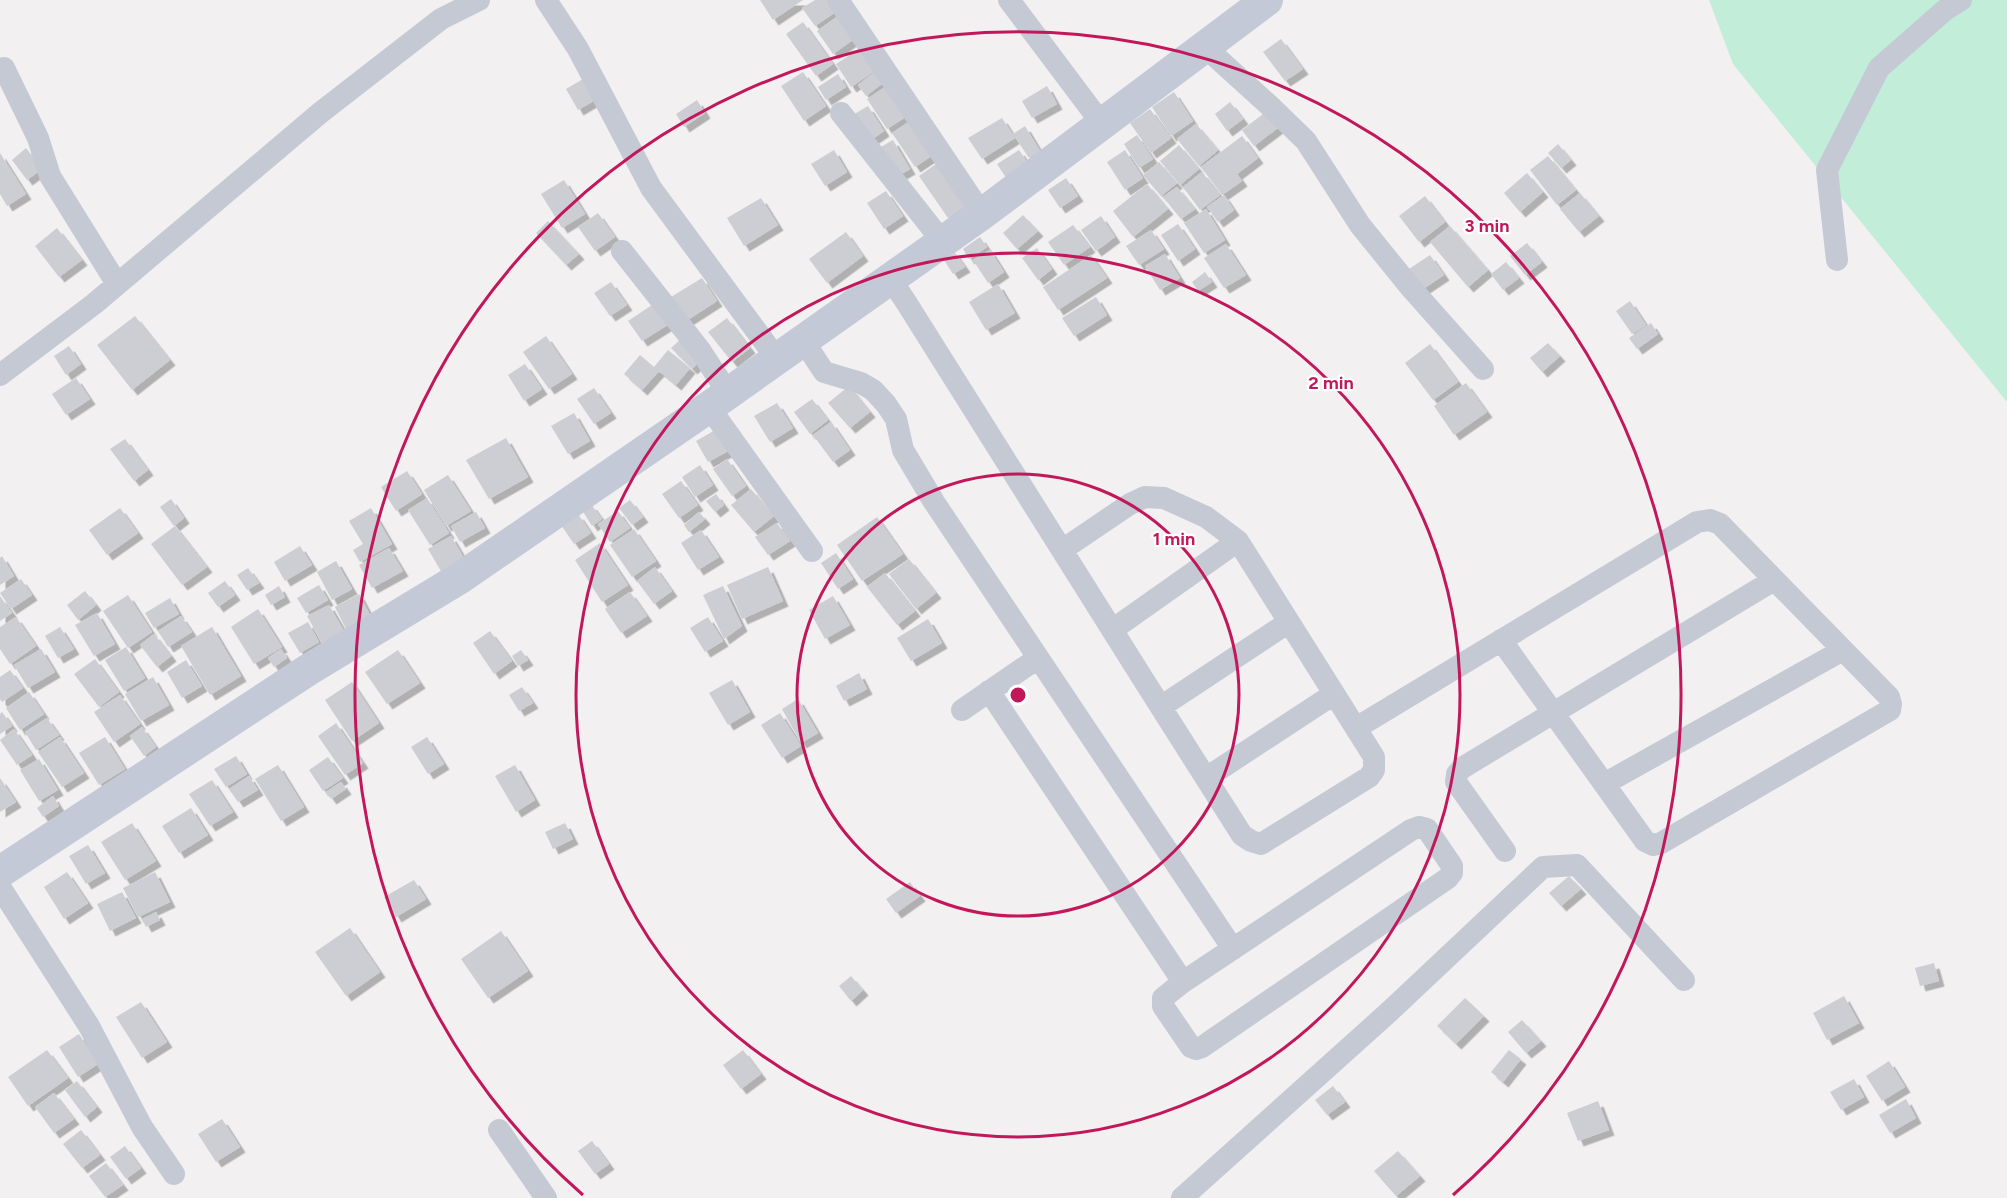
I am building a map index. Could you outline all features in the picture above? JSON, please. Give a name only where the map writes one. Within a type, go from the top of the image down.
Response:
[{"type":"street","points":[[0,375],[117,284],[320,113],[441,19],[478,0]]},
{"type":"street","points":[[546,0],[578,49],[651,188],[777,359]]},
{"type":"street","points":[[1009,0],[1102,124]]},
{"type":"street","points":[[0,872],[308,670],[460,578],[982,214],[1267,0]]},
{"type":"street","points":[[1837,260],[1827,170],[1879,68],[1945,10],[1961,0]]},
{"type":"street","points":[[849,4],[982,214]]},
{"type":"street","points":[[1205,47],[1306,141],[1360,225],[1411,288],[1483,369]]},
{"type":"street","points":[[4,68],[39,138],[50,176],[117,284]]},
{"type":"street","points":[[841,113],[942,241]]},
{"type":"street","points":[[622,251],[700,350],[718,400],[812,551]]},
{"type":"street","points":[[890,278],[1242,835],[1261,844],[1369,777],[1374,770],[1374,757],[1356,728],[1238,541],[1206,517],[1164,498],[1144,497],[1062,550]]},
{"type":"street","points":[[803,340],[825,372],[861,383],[873,390],[886,404],[896,419],[903,450],[934,502],[1233,949]]},
{"type":"street","points":[[1356,728],[1501,640],[1696,522],[1710,520],[1720,525],[1888,697],[1891,704],[1890,710],[1661,843],[1653,844],[1645,842],[1501,640]]},
{"type":"street","points":[[1112,630],[1238,541]]},
{"type":"street","points":[[1505,851],[1456,782],[1456,774],[1552,712],[1774,580]]},
{"type":"street","points":[[1162,706],[1289,622]]},
{"type":"street","points":[[1604,784],[1843,650]]},
{"type":"street","points":[[962,710],[1038,658]]},
{"type":"street","points":[[989,691],[1183,982]]},
{"type":"street","points":[[1206,778],[1334,694]]},
{"type":"street","points":[[1419,827],[1427,829],[1452,866],[1452,873],[1448,878],[1196,1049],[1191,1047],[1163,1006],[1162,998],[1233,949],[1411,830],[1419,827]]},
{"type":"street","points":[[1182,1198],[1390,1011],[1543,867],[1577,865],[1684,980]]},
{"type":"street","points":[[0,887],[89,1026],[142,1127],[174,1174]]},
{"type":"street","points":[[499,1130],[546,1198]]},
{"type":"green space","points":[[1709,0],[2007,0],[2007,402],[1733,64]]},
{"type":"building","points":[[760,0],[803,0],[773,20]]},
{"type":"building","points":[[815,0],[830,0],[837,11],[815,26],[802,8]]},
{"type":"building","points":[[841,14],[857,37],[833,54],[817,31]]},
{"type":"building","points":[[803,22],[833,64],[816,76],[786,34]]},
{"type":"building","points":[[1281,39],[1303,69],[1285,81],[1263,52]]},
{"type":"building","points":[[861,48],[876,70],[851,87],[836,64]]},
{"type":"building","points":[[880,68],[888,79],[866,96],[858,85]]},
{"type":"building","points":[[803,72],[826,106],[804,121],[781,86]]},
{"type":"building","points":[[838,74],[846,87],[826,100],[818,87]]},
{"type":"building","points":[[583,79],[595,100],[578,110],[566,89]]},
{"type":"building","points":[[890,84],[910,114],[887,129],[867,99]]},
{"type":"building","points":[[1047,86],[1057,104],[1032,118],[1022,101]]},
{"type":"building","points":[[1174,92],[1193,121],[1171,136],[1152,107]]},
{"type":"building","points":[[697,100],[705,113],[684,127],[676,114]]},
{"type":"building","points":[[1230,102],[1243,119],[1227,131],[1215,114]]},
{"type":"building","points":[[868,106],[884,131],[868,142],[851,116]]},
{"type":"building","points":[[1150,109],[1171,138],[1151,153],[1130,123]]},
{"type":"building","points":[[1267,111],[1279,127],[1254,146],[1242,130]]},
{"type":"building","points":[[1002,118],[1015,138],[982,159],[968,138]]},
{"type":"building","points":[[913,119],[936,153],[915,167],[892,133]]},
{"type":"building","points":[[1196,124],[1218,150],[1199,166],[1177,139]]},
{"type":"building","points":[[1025,126],[1040,151],[1029,158],[1013,134]]},
{"type":"building","points":[[1137,135],[1153,159],[1139,168],[1124,144]]},
{"type":"building","points":[[1242,136],[1258,158],[1237,174],[1242,181],[1222,195],[1201,167]]},
{"type":"building","points":[[893,140],[910,169],[896,177],[879,148]]},
{"type":"building","points":[[1558,144],[1571,160],[1561,168],[1548,153]]},
{"type":"building","points":[[1179,145],[1199,169],[1180,185],[1160,161]]},
{"type":"building","points":[[26,148],[42,169],[27,180],[12,160]]},
{"type":"building","points":[[834,150],[847,172],[825,186],[811,164]]},
{"type":"building","points":[[1019,150],[1031,168],[1009,182],[997,164]]},
{"type":"building","points":[[1125,150],[1143,178],[1125,190],[1107,162]]},
{"type":"building","points":[[0,153],[26,194],[7,206],[0,194]]},
{"type":"building","points":[[1548,156],[1576,190],[1557,205],[1530,170]]},
{"type":"building","points":[[939,162],[968,204],[948,218],[919,176]]},
{"type":"building","points":[[1159,162],[1177,183],[1161,196],[1143,175]]},
{"type":"building","points":[[1202,172],[1220,195],[1200,210],[1183,187]]},
{"type":"building","points":[[1527,173],[1543,192],[1520,212],[1504,193]]},
{"type":"building","points":[[1066,178],[1078,196],[1060,208],[1048,190]]},
{"type":"building","points":[[564,180],[585,214],[562,228],[541,194]]},
{"type":"building","points":[[1147,184],[1168,209],[1133,237],[1113,211]]},
{"type":"building","points":[[1177,187],[1195,209],[1181,219],[1163,197]]},
{"type":"building","points":[[886,191],[903,216],[884,229],[867,203]]},
{"type":"building","points":[[1580,193],[1599,216],[1579,232],[1560,209]]},
{"type":"building","points":[[1224,195],[1234,210],[1218,222],[1207,207]]},
{"type":"building","points":[[1425,196],[1445,222],[1419,242],[1399,216]]},
{"type":"building","points":[[761,198],[778,225],[744,246],[727,218]]},
{"type":"building","points":[[1206,209],[1225,240],[1204,253],[1184,223]]},
{"type":"building","points":[[598,213],[615,237],[595,251],[578,227]]},
{"type":"building","points":[[1023,215],[1038,231],[1017,249],[1003,233]]},
{"type":"building","points":[[1101,216],[1115,237],[1096,251],[1081,230]]},
{"type":"building","points":[[548,221],[579,254],[566,265],[536,233]]},
{"type":"building","points":[[1178,224],[1195,249],[1178,261],[1161,235]]},
{"type":"building","points":[[1073,225],[1090,247],[1064,265],[1048,242]]},
{"type":"building","points":[[1450,226],[1488,270],[1468,287],[1430,242]]},
{"type":"building","points":[[57,228],[82,260],[59,277],[35,246]]},
{"type":"building","points":[[1151,230],[1164,249],[1139,265],[1126,246]]},
{"type":"building","points":[[846,232],[863,256],[827,283],[809,259]]},
{"type":"building","points":[[980,237],[987,247],[969,259],[963,249]]},
{"type":"building","points":[[1527,243],[1542,262],[1525,275],[1510,256]]},
{"type":"building","points":[[1226,244],[1246,275],[1224,288],[1204,258]]},
{"type":"building","points":[[1037,248],[1052,269],[1038,280],[1022,258]]},
{"type":"building","points":[[990,250],[1004,272],[988,283],[973,260]]},
{"type":"building","points":[[955,253],[965,267],[953,274],[944,260]]},
{"type":"building","points":[[1165,254],[1180,278],[1160,290],[1145,266]]},
{"type":"building","points":[[1091,255],[1107,278],[1058,310],[1043,287]]},
{"type":"building","points":[[1430,255],[1444,275],[1420,291],[1406,271]]},
{"type":"building","points":[[1506,262],[1519,278],[1503,290],[1491,274]]},
{"type":"building","points":[[1205,272],[1212,282],[1198,291],[1192,282]]},
{"type":"building","points":[[702,278],[717,301],[686,321],[671,297]]},
{"type":"building","points":[[611,282],[627,305],[610,316],[594,293]]},
{"type":"building","points":[[998,284],[1015,313],[986,330],[969,302]]},
{"type":"building","points":[[1096,297],[1107,315],[1074,336],[1062,318]]},
{"type":"building","points":[[1630,301],[1646,325],[1632,334],[1616,311]]},
{"type":"building","points":[[655,303],[669,324],[642,341],[628,321]]},
{"type":"building","points":[[135,316],[170,360],[132,390],[97,345]]},
{"type":"building","points":[[727,318],[750,348],[732,362],[708,332]]},
{"type":"building","points":[[1651,323],[1658,334],[1637,349],[1629,338]]},
{"type":"building","points":[[546,336],[572,374],[549,389],[523,352]]},
{"type":"building","points":[[681,339],[702,359],[692,369],[671,348]]},
{"type":"building","points":[[1548,343],[1560,356],[1542,372],[1530,358]]},
{"type":"building","points":[[1430,344],[1458,382],[1433,400],[1405,363]]},
{"type":"building","points":[[69,346],[81,364],[66,375],[54,356]]},
{"type":"building","points":[[668,350],[690,368],[676,385],[659,371],[642,390],[624,374],[640,355],[654,367]]},
{"type":"building","points":[[525,364],[542,389],[524,401],[508,375]]},
{"type":"building","points":[[76,378],[90,399],[66,415],[52,394]]},
{"type":"building","points":[[1466,383],[1487,412],[1454,435],[1434,406]]},
{"type":"building","points":[[849,386],[870,412],[850,428],[828,403]]},
{"type":"building","points":[[594,388],[611,413],[594,424],[577,399]]},
{"type":"building","points":[[812,399],[828,420],[810,434],[794,412]]},
{"type":"building","points":[[777,403],[793,428],[770,442],[754,416]]},
{"type":"building","points":[[574,413],[590,441],[568,454],[551,426]]},
{"type":"building","points":[[831,422],[850,450],[833,462],[813,435]]},
{"type":"building","points":[[717,429],[730,450],[708,462],[696,441]]},
{"type":"building","points":[[506,438],[528,477],[489,499],[466,460]]},
{"type":"building","points":[[125,439],[148,470],[134,481],[110,449]]},
{"type":"building","points":[[727,459],[746,486],[732,496],[713,469]]},
{"type":"building","points":[[700,465],[713,485],[695,497],[682,477]]},
{"type":"building","points":[[407,471],[422,494],[396,511],[381,487]]},
{"type":"building","points":[[448,475],[471,511],[446,526],[424,490]]},
{"type":"building","points":[[681,481],[698,505],[679,518],[662,494]]},
{"type":"building","points":[[751,489],[774,516],[754,532],[731,505]]},
{"type":"building","points":[[716,494],[724,505],[715,512],[706,501]]},
{"type":"building","points":[[427,498],[449,533],[430,545],[408,510]]},
{"type":"building","points":[[171,499],[184,518],[174,526],[160,507]]},
{"type":"building","points":[[630,500],[643,517],[632,525],[619,508]]},
{"type":"building","points":[[591,504],[602,519],[592,526],[582,510]]},
{"type":"building","points":[[120,508],[138,533],[107,555],[89,530]]},
{"type":"building","points":[[371,508],[392,544],[360,562],[353,550],[363,544],[349,521]]},
{"type":"building","points":[[618,511],[630,528],[610,542],[598,524]]},
{"type":"building","points":[[476,512],[485,528],[460,542],[451,526]]},
{"type":"building","points":[[699,512],[705,519],[689,532],[684,525]]},
{"type":"building","points":[[578,514],[591,533],[574,544],[561,525]]},
{"type":"building","points":[[877,517],[903,554],[862,581],[837,545]]},
{"type":"building","points":[[777,523],[790,541],[768,555],[755,537]]},
{"type":"building","points":[[175,526],[207,567],[182,585],[151,544]]},
{"type":"building","points":[[634,529],[656,561],[632,577],[610,545]]},
{"type":"building","points":[[701,530],[719,557],[698,570],[681,543]]},
{"type":"building","points":[[451,536],[465,560],[442,573],[428,549]]},
{"type":"building","points":[[600,543],[628,585],[602,602],[575,560]]},
{"type":"building","points":[[300,546],[312,565],[285,581],[274,562]]},
{"type":"building","points":[[389,548],[403,571],[372,588],[359,565]]},
{"type":"building","points":[[836,553],[853,579],[838,589],[821,563]]},
{"type":"building","points":[[2,556],[14,576],[0,585],[0,558]]},
{"type":"building","points":[[909,559],[936,593],[916,609],[889,574]]},
{"type":"building","points":[[336,561],[352,589],[332,600],[317,572]]},
{"type":"building","points":[[655,567],[672,591],[654,604],[637,581]]},
{"type":"building","points":[[768,567],[783,601],[742,619],[727,585]]},
{"type":"building","points":[[248,568],[259,583],[247,590],[237,575]]},
{"type":"building","points":[[885,573],[915,611],[897,625],[867,587]]},
{"type":"building","points":[[21,579],[32,595],[11,609],[0,593]]},
{"type":"building","points":[[225,581],[235,595],[218,607],[208,593]]},
{"type":"building","points":[[319,585],[328,600],[306,613],[297,598]]},
{"type":"building","points":[[279,586],[285,597],[271,605],[265,595]]},
{"type":"building","points":[[723,586],[742,626],[724,639],[703,595]]},
{"type":"building","points":[[85,591],[96,605],[78,620],[67,605]]},
{"type":"building","points":[[630,592],[647,616],[621,633],[605,609]]},
{"type":"building","points":[[359,594],[373,621],[348,633],[335,607]]},
{"type":"building","points":[[128,595],[152,632],[128,648],[103,611]]},
{"type":"building","points":[[0,596],[12,613],[0,621]]},
{"type":"building","points":[[833,596],[850,625],[825,639],[809,610]]},
{"type":"building","points":[[170,598],[179,614],[154,628],[145,613]]},
{"type":"building","points":[[329,605],[345,633],[323,645],[307,616]]},
{"type":"building","points":[[258,609],[282,647],[254,664],[231,627]]},
{"type":"building","points":[[97,613],[115,644],[94,656],[75,625]]},
{"type":"building","points":[[181,616],[192,632],[168,647],[158,631]]},
{"type":"building","points":[[16,617],[36,646],[10,664],[0,649],[0,627]]},
{"type":"building","points":[[708,617],[723,641],[705,652],[690,628]]},
{"type":"building","points":[[928,619],[942,643],[911,661],[897,638]]},
{"type":"building","points":[[308,622],[319,642],[300,653],[288,633]]},
{"type":"building","points":[[60,627],[74,649],[58,658],[45,636]]},
{"type":"building","points":[[212,627],[241,676],[210,695],[181,646]]},
{"type":"building","points":[[490,631],[512,661],[494,674],[473,643]]},
{"type":"building","points":[[154,634],[171,656],[157,667],[140,645]]},
{"type":"building","points":[[126,647],[145,678],[124,691],[105,660]]},
{"type":"building","points":[[41,649],[55,672],[28,688],[14,665]]},
{"type":"building","points":[[281,649],[287,658],[274,667],[268,658]]},
{"type":"building","points":[[398,650],[420,683],[387,704],[365,672]]},
{"type":"building","points":[[521,650],[528,660],[518,666],[512,656]]},
{"type":"building","points":[[95,659],[119,692],[99,707],[74,674]]},
{"type":"building","points":[[186,660],[202,686],[182,698],[167,672]]},
{"type":"building","points":[[10,670],[23,688],[2,702],[0,677]]},
{"type":"building","points":[[859,673],[867,689],[844,701],[836,686]]},
{"type":"building","points":[[153,677],[169,705],[141,721],[125,694]]},
{"type":"building","points":[[732,680],[750,712],[728,725],[709,693]]},
{"type":"building","points":[[352,682],[379,723],[352,741],[325,700]]},
{"type":"building","points":[[522,687],[533,703],[519,711],[509,695]]},
{"type":"building","points":[[29,692],[44,714],[20,730],[6,708]]},
{"type":"building","points":[[120,695],[140,724],[114,742],[94,712]]},
{"type":"building","points":[[798,699],[818,733],[801,743],[782,709]]},
{"type":"building","points":[[2,712],[12,726],[0,734],[0,714]]},
{"type":"building","points":[[780,713],[801,746],[782,758],[761,725]]},
{"type":"building","points":[[47,718],[59,735],[36,750],[25,732]]},
{"type":"building","points":[[336,723],[363,763],[345,775],[318,736]]},
{"type":"building","points":[[142,727],[156,747],[144,756],[130,736]]},
{"type":"building","points":[[14,729],[32,755],[17,765],[0,740]]},
{"type":"building","points":[[60,737],[84,773],[62,787],[38,752]]},
{"type":"building","points":[[105,737],[125,769],[99,785],[79,753]]},
{"type":"building","points":[[427,737],[444,764],[428,774],[411,747]]},
{"type":"building","points":[[236,756],[247,774],[226,787],[214,769]]},
{"type":"building","points":[[328,757],[343,778],[323,791],[309,770]]},
{"type":"building","points":[[39,759],[58,790],[39,801],[20,770]]},
{"type":"building","points":[[278,765],[304,807],[281,821],[255,779]]},
{"type":"building","points":[[515,765],[535,800],[516,812],[495,776]]},
{"type":"building","points":[[249,776],[258,790],[238,802],[229,789]]},
{"type":"building","points":[[0,778],[16,802],[0,812]]},
{"type":"building","points":[[212,780],[233,812],[210,826],[189,794]]},
{"type":"building","points":[[341,782],[346,789],[331,799],[326,792]]},
{"type":"building","points":[[53,796],[59,806],[43,817],[37,808]]},
{"type":"building","points":[[191,808],[208,835],[179,853],[162,826]]},
{"type":"building","points":[[132,823],[156,861],[125,880],[101,842]]},
{"type":"building","points":[[565,823],[573,839],[553,849],[545,832]]},
{"type":"building","points":[[88,845],[105,873],[86,884],[69,856]]},
{"type":"building","points":[[67,872],[88,903],[64,919],[44,887]]},
{"type":"building","points":[[155,872],[170,902],[138,917],[123,888]]},
{"type":"building","points":[[1569,876],[1581,889],[1561,906],[1549,893]]},
{"type":"building","points":[[414,880],[426,899],[396,917],[384,897]]},
{"type":"building","points":[[910,882],[920,896],[896,913],[886,899]]},
{"type":"building","points":[[122,892],[136,918],[110,931],[97,904]]},
{"type":"building","points":[[156,912],[160,920],[146,927],[142,919]]},
{"type":"building","points":[[350,928],[380,972],[346,996],[315,952]]},
{"type":"building","points":[[501,931],[528,971],[488,998],[461,959]]},
{"type":"building","points":[[1934,963],[1939,981],[1920,986],[1915,968]]},
{"type":"building","points":[[851,976],[863,990],[851,1001],[839,986]]},
{"type":"building","points":[[1844,996],[1859,1023],[1827,1040],[1813,1013]]},
{"type":"building","points":[[1465,998],[1484,1016],[1456,1044],[1437,1026]]},
{"type":"building","points":[[141,1002],[167,1042],[142,1058],[116,1017]]},
{"type":"building","points":[[1522,1020],[1541,1041],[1526,1053],[1508,1032]]},
{"type":"building","points":[[79,1034],[98,1064],[78,1077],[59,1047]]},
{"type":"building","points":[[47,1050],[68,1078],[28,1106],[8,1077]]},
{"type":"building","points":[[743,1050],[761,1074],[741,1089],[723,1065]]},
{"type":"building","points":[[1509,1050],[1521,1059],[1503,1082],[1491,1072]]},
{"type":"building","points":[[1889,1061],[1905,1087],[1882,1101],[1866,1076]]},
{"type":"building","points":[[1854,1079],[1864,1097],[1841,1110],[1830,1092]]},
{"type":"building","points":[[77,1081],[97,1107],[85,1117],[65,1090]]},
{"type":"building","points":[[1333,1086],[1345,1102],[1327,1115],[1315,1100]]},
{"type":"building","points":[[54,1093],[74,1119],[54,1133],[35,1107]]},
{"type":"building","points":[[1906,1099],[1916,1118],[1890,1133],[1879,1115]]},
{"type":"building","points":[[1598,1101],[1609,1130],[1578,1141],[1567,1113]]},
{"type":"building","points":[[222,1119],[240,1147],[216,1162],[198,1134]]},
{"type":"building","points":[[81,1130],[100,1155],[82,1168],[63,1144]]},
{"type":"building","points":[[592,1141],[609,1164],[595,1174],[578,1151]]},
{"type":"building","points":[[125,1146],[141,1168],[126,1179],[110,1157]]},
{"type":"building","points":[[1398,1151],[1420,1176],[1396,1196],[1374,1171]]},
{"type":"building","points":[[106,1163],[123,1185],[105,1197],[89,1176]]}]
